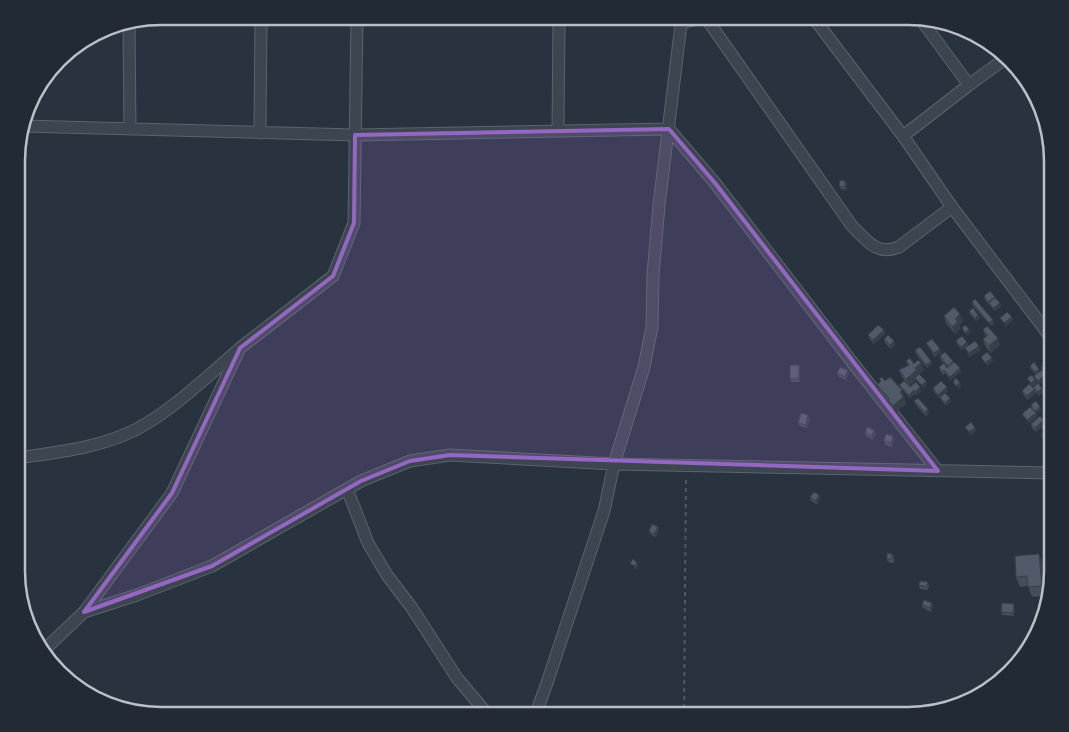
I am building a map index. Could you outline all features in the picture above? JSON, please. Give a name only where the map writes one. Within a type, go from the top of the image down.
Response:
[{"type":"street","points":[[260,133],[261,25]]},
{"type":"street","points":[[25,457],[87,447],[136,429],[164,412],[240,348],[333,276],[354,223],[357,25]]},
{"type":"street","points":[[558,132],[559,25]]},
{"type":"street","points":[[538,707],[604,511],[614,464],[644,367],[652,327],[653,275],[659,205],[680,25]]},
{"type":"street","points":[[714,25],[852,226],[868,242],[879,250],[890,251],[899,247],[952,207]]},
{"type":"street","points":[[820,25],[903,136],[952,207],[1044,328]]},
{"type":"street","points":[[926,27],[968,85]]},
{"type":"street","points":[[129,29],[130,129]]},
{"type":"street","points":[[903,136],[1001,62]]},
{"type":"street","points":[[30,126],[355,135],[669,130]]},
{"type":"street","points":[[669,130],[715,183],[938,471]]},
{"type":"street","points":[[48,646],[84,612],[172,493],[240,348]]},
{"type":"street","points":[[84,612],[155,589],[212,566],[361,481],[410,461],[450,455],[614,464],[1044,473]]},
{"type":"street","points":[[347,489],[368,544],[386,575],[412,608],[457,678],[482,707]]},
{"type":"path","points":[[684,707],[687,466]]},
{"type":"highlighted area","points":[[669,129],[715,183],[938,471],[450,455],[410,461],[361,481],[212,566],[84,612],[172,493],[240,348],[333,276],[354,223],[355,135]]},
{"type":"building","points":[[840,180],[845,181],[845,187],[839,186]]},
{"type":"building","points":[[990,291],[995,297],[988,302],[984,296]]},
{"type":"building","points":[[995,298],[1000,303],[994,308],[989,303]]},
{"type":"building","points":[[975,299],[993,320],[989,323],[972,302]]},
{"type":"building","points":[[954,307],[960,314],[955,319],[958,322],[952,327],[944,316]]},
{"type":"building","points":[[973,308],[978,315],[975,318],[969,311]]},
{"type":"building","points":[[1007,312],[1012,317],[1004,323],[1000,318]]},
{"type":"building","points":[[878,325],[884,330],[873,340],[868,335]]},
{"type":"building","points":[[965,325],[969,329],[965,333],[962,328]]},
{"type":"building","points":[[987,326],[998,338],[989,346],[983,339],[988,335],[983,330]]},
{"type":"building","points":[[888,335],[894,341],[890,345],[884,339]]},
{"type":"building","points":[[962,336],[967,342],[961,347],[956,341]]},
{"type":"building","points":[[932,339],[940,349],[934,353],[926,343]]},
{"type":"building","points":[[975,341],[979,346],[969,353],[965,348]]},
{"type":"building","points":[[920,347],[931,361],[926,365],[915,350]]},
{"type":"building","points":[[945,352],[953,361],[948,366],[940,356]]},
{"type":"building","points":[[987,352],[992,358],[985,363],[981,357]]},
{"type":"building","points":[[910,358],[914,364],[918,360],[921,363],[915,368],[917,370],[906,379],[899,370],[909,365],[906,361]]},
{"type":"building","points":[[954,362],[960,368],[950,377],[944,370],[942,372],[939,367],[944,363],[947,368]]},
{"type":"building","points":[[1034,362],[1039,369],[1035,372],[1030,366]]},
{"type":"building","points":[[790,365],[799,365],[799,379],[790,379]]},
{"type":"building","points":[[840,367],[848,370],[845,377],[837,373]]},
{"type":"building","points":[[1042,370],[1044,372],[1044,376],[1038,381],[1034,376]]},
{"type":"building","points":[[919,374],[926,381],[922,385],[915,378]]},
{"type":"building","points":[[1032,375],[1035,380],[1031,383],[1027,378]]},
{"type":"building","points":[[882,377],[885,381],[890,377],[902,390],[900,392],[903,397],[893,406],[888,400],[889,398],[877,385]]},
{"type":"building","points":[[956,378],[960,383],[956,386],[953,382]]},
{"type":"building","points":[[904,381],[910,387],[916,382],[920,387],[909,395],[899,385]]},
{"type":"building","points":[[941,381],[947,387],[938,395],[933,388]]},
{"type":"building","points":[[1038,383],[1042,388],[1038,392],[1033,388]]},
{"type":"building","points":[[1029,384],[1035,389],[1027,396],[1022,391]]},
{"type":"building","points":[[945,393],[950,398],[945,403],[940,398]]},
{"type":"building","points":[[918,398],[928,409],[925,412],[914,401]]},
{"type":"building","points":[[1036,401],[1040,407],[1035,411],[1031,405]]},
{"type":"building","points":[[1030,407],[1036,413],[1027,420],[1022,414]]},
{"type":"building","points":[[801,413],[808,415],[806,425],[798,423]]},
{"type":"building","points":[[1040,416],[1044,420],[1035,428],[1031,424]]},
{"type":"building","points":[[971,422],[975,428],[969,432],[965,427]]},
{"type":"building","points":[[867,427],[874,430],[872,436],[865,433]]},
{"type":"building","points":[[886,434],[893,436],[891,443],[884,441]]},
{"type":"building","points":[[814,492],[819,495],[816,501],[810,497]]},
{"type":"building","points":[[652,524],[658,527],[654,534],[649,531]]},
{"type":"building","points":[[887,553],[892,554],[892,559],[887,559]]},
{"type":"building","points":[[1039,554],[1042,586],[1028,587],[1027,576],[1016,577],[1015,556]]},
{"type":"building","points":[[633,559],[637,563],[634,566],[630,563]]},
{"type":"building","points":[[920,581],[928,582],[927,587],[919,585]]},
{"type":"building","points":[[924,600],[932,603],[930,608],[922,605]]},
{"type":"building","points":[[1002,603],[1014,604],[1013,613],[1001,612]]}]
